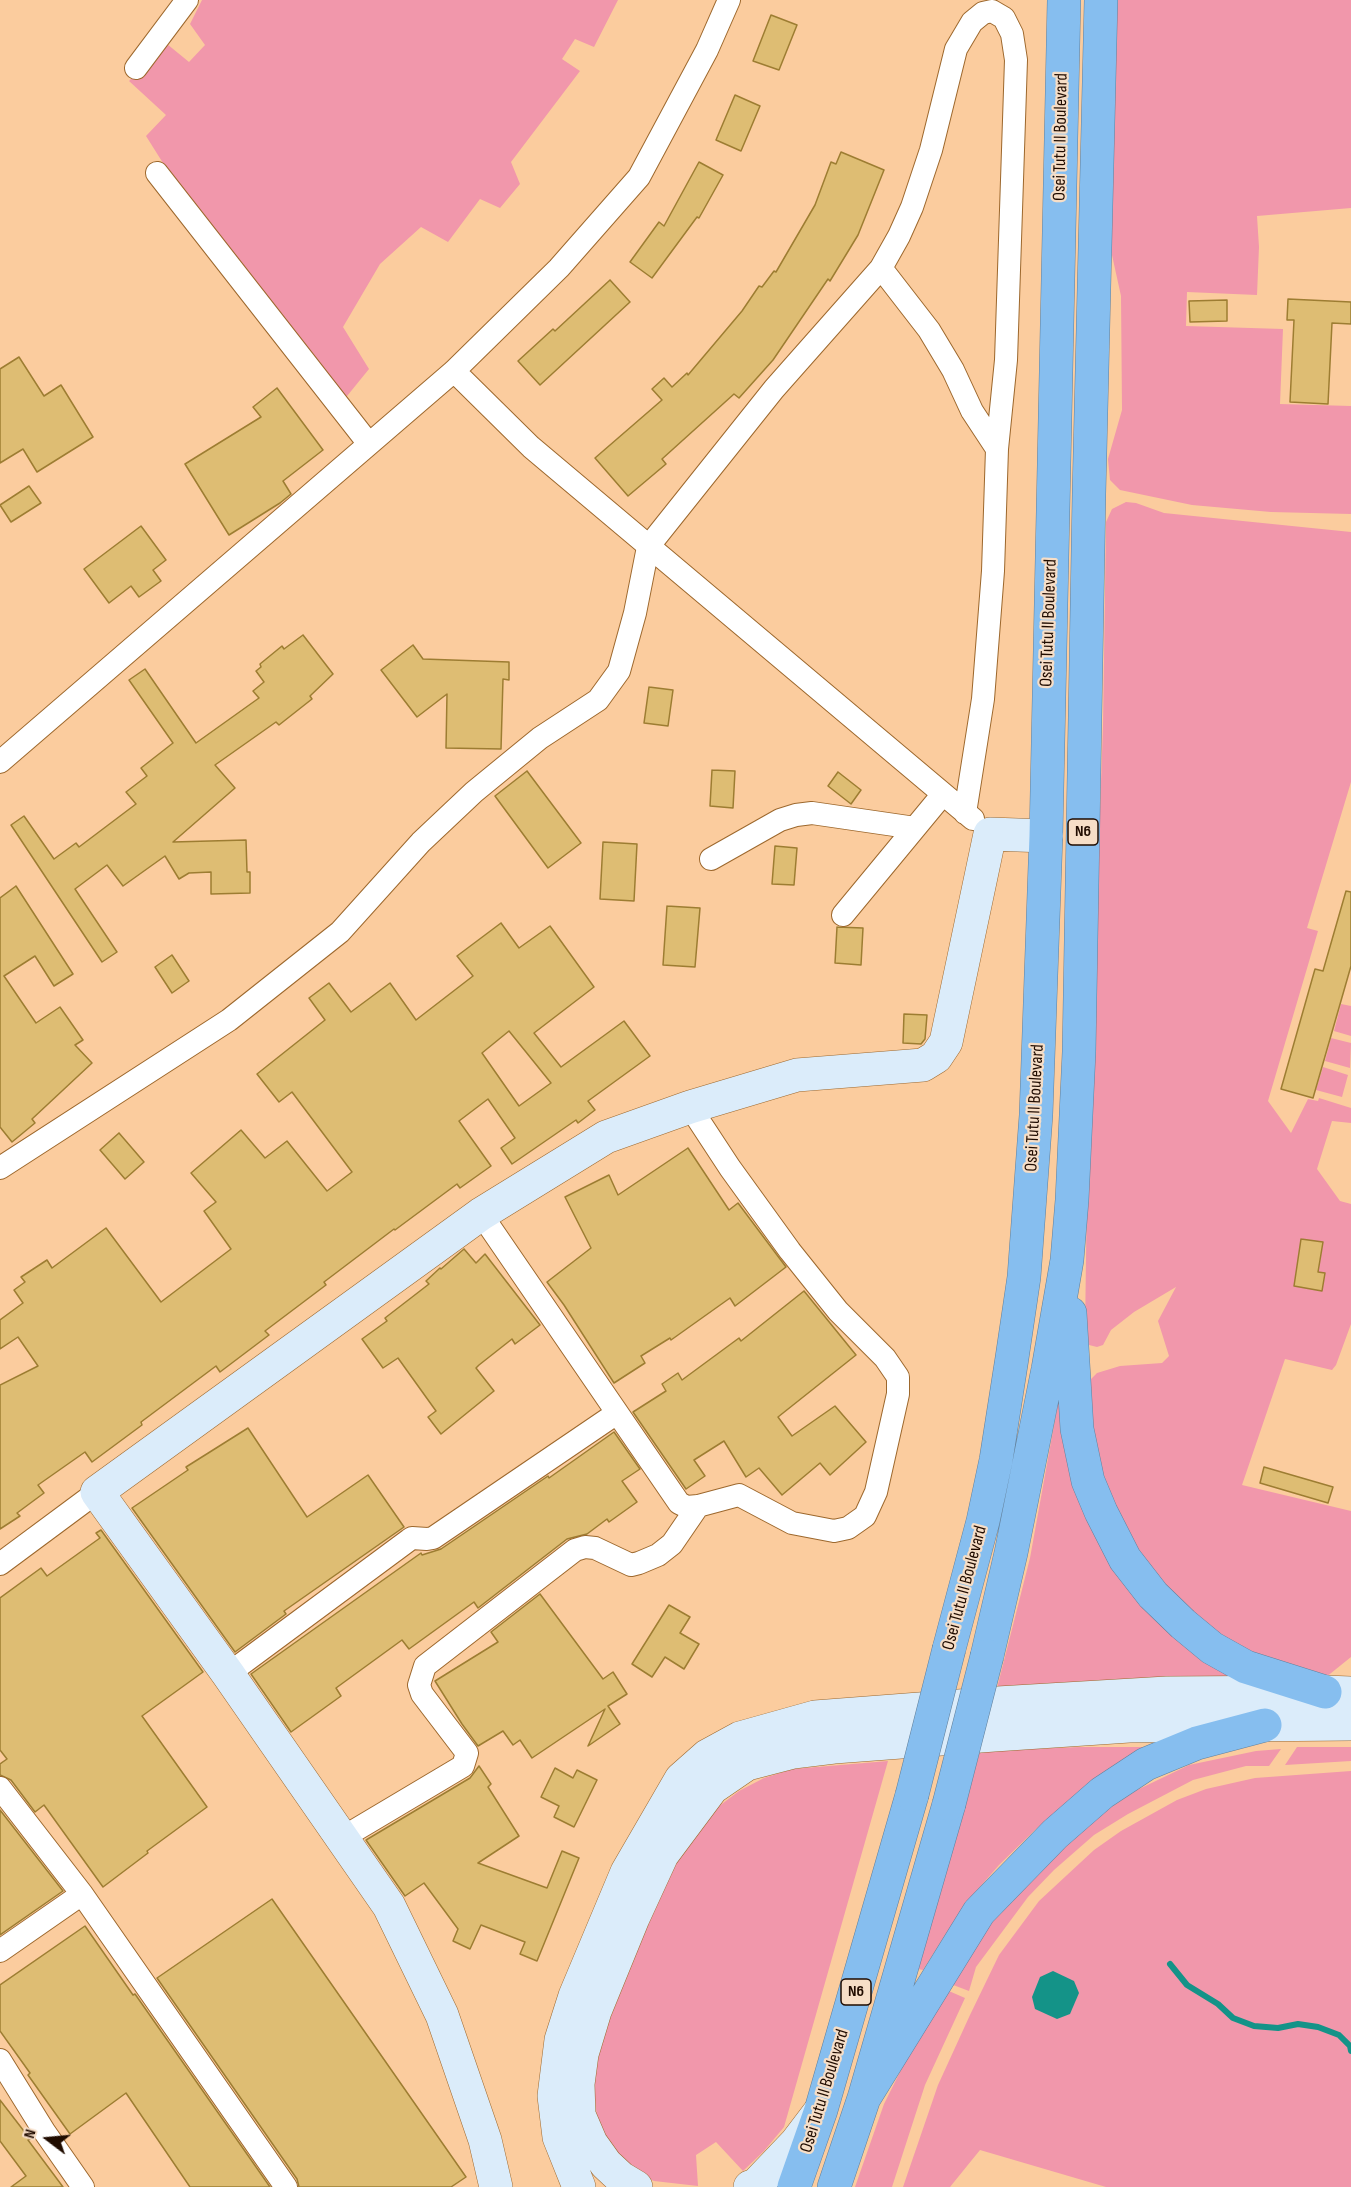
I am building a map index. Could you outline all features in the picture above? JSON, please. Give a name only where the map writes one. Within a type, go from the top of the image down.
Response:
[{"type":"highway","name":"Osei Tutu II Boulevard","points":[[794,2187],[821,2110],[912,1795],[983,1521],[996,1460],[1024,1277],[1036,1115],[1046,836],[1064,0]]},
{"type":"highway","name":"Osei Tutu II Boulevard","points":[[834,2187],[864,2098],[949,1804],[987,1656],[1029,1466],[1067,1260],[1076,1143],[1101,0]]},
{"type":"highway","points":[[1067,1260],[1077,1428],[1088,1481],[1125,1559],[1153,1595],[1212,1648],[1246,1667],[1338,1693]]},
{"type":"highway","points":[[864,2098],[979,1912],[1055,1834],[1101,1793],[1146,1764],[1197,1743],[1265,1725]]},
{"type":"street","points":[[136,68],[187,0]]},
{"type":"street","points":[[0,762],[454,371],[559,268],[639,177],[707,50],[729,0]]},
{"type":"street","points":[[3,1159],[230,1020],[340,932],[421,842],[474,792],[540,738],[598,700],[619,671],[635,613],[648,547],[774,389],[881,268],[899,236],[921,178],[947,90],[956,49],[972,22],[992,5],[1004,18],[1012,34],[1016,60],[1006,360],[997,449],[993,571],[983,699],[965,813]]},
{"type":"street","points":[[158,173],[369,444]]},
{"type":"street","points":[[881,268],[929,330],[953,370],[972,411],[997,449]]},
{"type":"street","points":[[454,371],[531,447],[990,834],[1046,836]]},
{"type":"street","points":[[843,915],[943,794]]},
{"type":"street","points":[[711,859],[780,820],[796,815],[813,813],[915,828]]},
{"type":"street","points":[[0,1564],[481,1215],[606,1137],[690,1107],[797,1075],[923,1065],[936,1057],[946,1042],[990,834]]},
{"type":"street","points":[[481,1215],[679,1503],[687,1507],[698,1506],[739,1496],[792,1523],[834,1531],[849,1528],[865,1516],[876,1492],[898,1394],[898,1377],[885,1358],[838,1311],[790,1251],[730,1168],[690,1107]]},
{"type":"street","points":[[228,1674],[409,1540],[433,1538],[617,1413]]},
{"type":"street","points":[[98,1492],[389,1906],[442,2015],[485,2140],[496,2187]]},
{"type":"street","points":[[342,1838],[463,1766],[466,1753],[422,1694],[419,1685],[425,1666],[575,1550],[585,1547],[595,1548],[631,1565],[639,1563],[658,1555],[672,1544],[698,1506]]},
{"type":"street","points":[[579,2187],[559,2137],[554,2096],[561,2040],[575,1996],[627,1872],[681,1779],[707,1756],[740,1738],[815,1717],[1167,1693],[1338,1693]]},
{"type":"street","points":[[636,2187],[621,2178],[606,2164],[591,2143],[579,2115],[578,2084],[582,2054],[594,2012],[662,1855],[712,1788],[747,1764],[793,1752],[893,1741],[1130,1726],[1351,1724]]},
{"type":"street","points":[[0,1788],[82,1894],[286,2187]]},
{"type":"street","points":[[0,1951],[82,1894]]},
{"type":"street","points":[[0,2060],[44,2131],[83,2187]]},
{"type":"street","points":[[750,2187],[756,2185],[796,2143],[821,2110]]},
{"type":"shaded area","points":[[202,0],[618,0],[594,47],[575,39],[562,59],[580,71],[511,162],[520,184],[500,208],[480,199],[448,242],[421,227],[380,264],[343,327],[369,369],[343,401],[190,206],[146,136],[166,115],[129,81],[167,44],[189,62],[205,45],[190,24]]},
{"type":"shaded area","points":[[1117,0],[1351,0],[1351,208],[1257,216],[1259,247],[1257,295],[1187,292],[1186,326],[1283,329],[1280,404],[1351,406],[1351,514],[1271,512],[1192,505],[1120,490],[1110,480],[1108,459],[1122,410],[1121,296],[1110,246]]},
{"type":"shaded area","points":[[1126,502],[1136,503],[1164,513],[1351,532],[1351,782],[1307,928],[1318,931],[1268,1101],[1291,1133],[1308,1099],[1318,1101],[1319,1098],[1351,1108],[1351,1123],[1332,1121],[1317,1169],[1340,1201],[1351,1204],[1351,1324],[1332,1370],[1285,1359],[1242,1485],[1351,1511],[1351,1657],[1320,1682],[1275,1669],[1176,1608],[1101,1498],[1087,1383],[1097,1373],[1120,1366],[1162,1363],[1169,1356],[1158,1321],[1176,1287],[1134,1312],[1111,1330],[1103,1345],[1097,1347],[1089,1345],[1085,1332],[1087,1184],[1103,725],[1106,522],[1112,509]]},
{"type":"shaded area","points":[[1341,1004],[1351,1006],[1351,1036],[1334,1031]]},
{"type":"shaded area","points":[[1331,1038],[1351,1043],[1350,1068],[1325,1061]]},
{"type":"shaded area","points":[[1323,1067],[1348,1075],[1342,1097],[1316,1090]]},
{"type":"shaded area","points":[[1058,1403],[1066,1403],[1093,1526],[1275,1689],[995,1696],[1030,1558]]},
{"type":"shaded area","points":[[1157,1747],[1087,1788],[1036,1829],[999,1865],[965,1904],[923,1970],[918,1969],[980,1751]]},
{"type":"shaded area","points":[[1297,1747],[1351,1747],[1351,1761],[1285,1765]]},
{"type":"shaded area","points":[[1281,1749],[1269,1766],[1246,1766],[1193,1780],[1128,1814],[1094,1835],[1054,1870],[1028,1897],[976,1967],[969,1991],[948,1983],[973,1941],[1090,1821],[1137,1790],[1189,1765],[1256,1751]]},
{"type":"shaded area","points":[[888,1761],[784,2127],[743,2171],[716,2142],[696,2155],[698,2186],[654,2181],[632,2171],[610,2147],[597,2118],[593,2083],[603,2036],[653,1911],[678,1856],[714,1810],[739,1791],[764,1778],[793,1769]]},
{"type":"shaded area","points":[[1351,1771],[1351,2187],[1106,2187],[980,2150],[950,2187],[903,2187],[938,2085],[970,2015],[999,1955],[1039,1901],[1094,1850],[1121,1831],[1177,1800],[1206,1789],[1255,1778]]},
{"type":"shaded area","points":[[942,1988],[965,1998],[925,2085],[892,2187],[855,2187],[884,2104]]},
{"type":"water","points":[[1053,1971],[1074,1981],[1079,1993],[1070,2014],[1057,2019],[1035,2009],[1032,1997],[1040,1977]]},
{"type":"building","points":[[771,15],[797,25],[779,70],[753,61]]},
{"type":"building","points":[[735,95],[760,106],[741,151],[716,140]]},
{"type":"building","points":[[841,152],[884,170],[858,235],[830,281],[828,279],[773,360],[739,398],[734,394],[662,459],[666,464],[628,496],[595,458],[662,400],[652,389],[664,378],[672,387],[687,373],[688,375],[742,311],[759,286],[762,287],[774,271],[776,272],[815,205],[831,162],[836,164]]},
{"type":"building","points":[[699,162],[723,175],[699,218],[697,217],[652,278],[630,262],[659,222],[664,226]]},
{"type":"building","points":[[610,280],[630,302],[540,385],[518,361],[553,329],[555,331]]},
{"type":"building","points":[[1288,299],[1351,302],[1351,324],[1332,323],[1328,404],[1290,402],[1294,320],[1287,320]]},
{"type":"building","points":[[1227,300],[1227,321],[1190,322],[1189,301]]},
{"type":"building","points":[[19,357],[44,396],[61,385],[93,437],[37,472],[23,449],[0,463],[0,369]]},
{"type":"building","points":[[277,388],[323,450],[283,481],[291,494],[229,535],[185,464],[261,417],[253,407]]},
{"type":"building","points":[[29,486],[41,503],[11,522],[0,505]]},
{"type":"building","points":[[141,526],[166,560],[153,570],[161,581],[139,597],[131,586],[109,603],[84,569]]},
{"type":"building","points":[[303,635],[333,674],[310,696],[312,699],[279,725],[276,722],[215,765],[235,788],[173,842],[246,840],[250,893],[211,894],[211,872],[189,873],[179,879],[165,856],[123,886],[107,865],[75,889],[117,952],[102,962],[11,825],[24,816],[54,859],[76,843],[79,847],[136,804],[126,792],[147,776],[141,768],[173,743],[129,680],[145,669],[196,743],[259,698],[253,691],[264,682],[256,671],[261,667],[260,664],[282,646],[284,649]]},
{"type":"building","points":[[413,645],[423,659],[509,662],[509,680],[503,679],[501,749],[446,748],[447,694],[417,717],[381,670]]},
{"type":"building","points":[[649,687],[673,690],[668,726],[644,723]]},
{"type":"building","points":[[712,770],[735,771],[733,808],[710,806]]},
{"type":"building","points":[[527,771],[581,843],[548,868],[495,796]]},
{"type":"building","points":[[838,772],[861,790],[851,804],[828,786]]},
{"type":"building","points":[[603,842],[637,844],[634,901],[600,899]]},
{"type":"building","points":[[775,846],[797,848],[794,885],[772,884]]},
{"type":"building","points":[[16,886],[73,974],[54,986],[35,956],[4,976],[36,1023],[60,1007],[83,1040],[75,1045],[92,1063],[32,1119],[35,1123],[12,1142],[0,1127],[0,898]]},
{"type":"building","points":[[1346,891],[1351,892],[1351,966],[1313,1098],[1281,1089],[1315,969],[1323,971]]},
{"type":"building","points":[[667,906],[700,908],[695,967],[663,965]]},
{"type":"building","points":[[501,923],[519,948],[550,926],[594,987],[534,1033],[561,1067],[624,1021],[650,1056],[588,1101],[595,1110],[578,1123],[576,1120],[512,1164],[501,1148],[515,1138],[488,1099],[459,1121],[491,1166],[460,1188],[457,1184],[324,1282],[326,1285],[265,1331],[269,1335],[220,1372],[216,1366],[92,1462],[85,1452],[38,1485],[44,1493],[17,1513],[20,1516],[0,1529],[0,1385],[38,1366],[18,1337],[0,1349],[0,1320],[23,1303],[14,1290],[25,1282],[21,1277],[47,1260],[52,1268],[106,1228],[161,1302],[231,1249],[204,1211],[216,1202],[191,1173],[241,1130],[265,1158],[287,1141],[327,1191],[352,1172],[292,1092],[279,1102],[257,1074],[325,1020],[309,998],[329,983],[351,1012],[390,983],[416,1020],[473,976],[457,956]],"holes":[[[509,1031],[551,1083],[519,1106],[482,1053]]]},
{"type":"building","points":[[837,927],[863,928],[861,965],[835,963]]},
{"type":"building","points":[[172,955],[189,981],[172,993],[155,967]]},
{"type":"building","points":[[904,1014],[927,1015],[925,1039],[921,1044],[903,1043]]},
{"type":"building","points":[[119,1133],[144,1162],[125,1179],[100,1150]]},
{"type":"building","points":[[688,1148],[729,1210],[738,1203],[786,1267],[735,1306],[730,1298],[671,1340],[670,1338],[641,1356],[645,1363],[614,1383],[547,1282],[591,1248],[565,1197],[609,1175],[618,1195]]},
{"type":"building","points":[[1301,1239],[1323,1242],[1318,1272],[1325,1273],[1322,1291],[1294,1286]]},
{"type":"building","points":[[464,1249],[476,1263],[485,1254],[540,1325],[515,1344],[512,1339],[476,1368],[494,1391],[441,1434],[428,1417],[436,1411],[398,1358],[383,1368],[362,1339],[387,1321],[385,1318],[429,1284],[426,1281]]},
{"type":"building","points":[[804,1291],[856,1355],[778,1417],[792,1436],[835,1406],[866,1442],[830,1475],[820,1463],[782,1495],[759,1468],[746,1477],[724,1441],[694,1460],[705,1476],[686,1489],[633,1412],[666,1391],[662,1384],[678,1373],[682,1380],[739,1338],[741,1341]]},
{"type":"building","points":[[248,1428],[307,1517],[368,1475],[404,1527],[284,1611],[286,1614],[235,1652],[132,1508],[188,1470],[186,1467]]},
{"type":"building","points":[[614,1432],[640,1469],[622,1481],[637,1502],[609,1522],[607,1519],[587,1534],[567,1539],[478,1608],[474,1602],[409,1649],[402,1640],[336,1688],[341,1696],[291,1732],[251,1674],[421,1553],[422,1555],[441,1549]]},
{"type":"building","points":[[1264,1467],[1333,1487],[1328,1503],[1260,1483]]},
{"type":"building","points":[[101,1530],[203,1672],[142,1716],[207,1807],[103,1887],[44,1805],[35,1812],[11,1780],[0,1775],[0,1764],[7,1759],[0,1750],[0,1598],[41,1568],[47,1576],[100,1538],[96,1533]]},
{"type":"building","points":[[540,1594],[603,1679],[613,1672],[627,1694],[608,1706],[620,1724],[588,1746],[605,1709],[532,1758],[520,1740],[513,1745],[503,1731],[478,1746],[435,1681],[498,1642],[491,1632]]},
{"type":"building","points":[[669,1605],[690,1617],[680,1633],[699,1644],[684,1669],[665,1657],[652,1677],[632,1664]]},
{"type":"building","points":[[479,1766],[491,1784],[488,1787],[519,1836],[478,1863],[547,1888],[562,1851],[579,1858],[537,1961],[520,1954],[525,1942],[481,1925],[470,1949],[453,1941],[458,1929],[424,1883],[405,1896],[366,1840],[470,1778]]},
{"type":"building","points":[[555,1768],[573,1778],[577,1770],[597,1780],[574,1827],[554,1817],[559,1806],[541,1797]]},
{"type":"building","points":[[0,1810],[63,1891],[0,1935]]},
{"type":"building","points":[[272,1899],[466,2177],[451,2187],[299,2187],[297,2179],[157,1978]]},
{"type":"building","points":[[85,1926],[270,2187],[190,2187],[126,2093],[70,2134],[28,2075],[30,2073],[0,2031],[0,1985]]},
{"type":"building","points":[[0,2100],[63,2187],[11,2187],[26,2176],[0,2141]]},
{"type":"waterway","points":[[1170,1964],[1187,1985],[1218,2004],[1233,2018],[1254,2026],[1278,2028],[1298,2024],[1318,2027],[1339,2035],[1350,2046],[1351,2051]]}]
